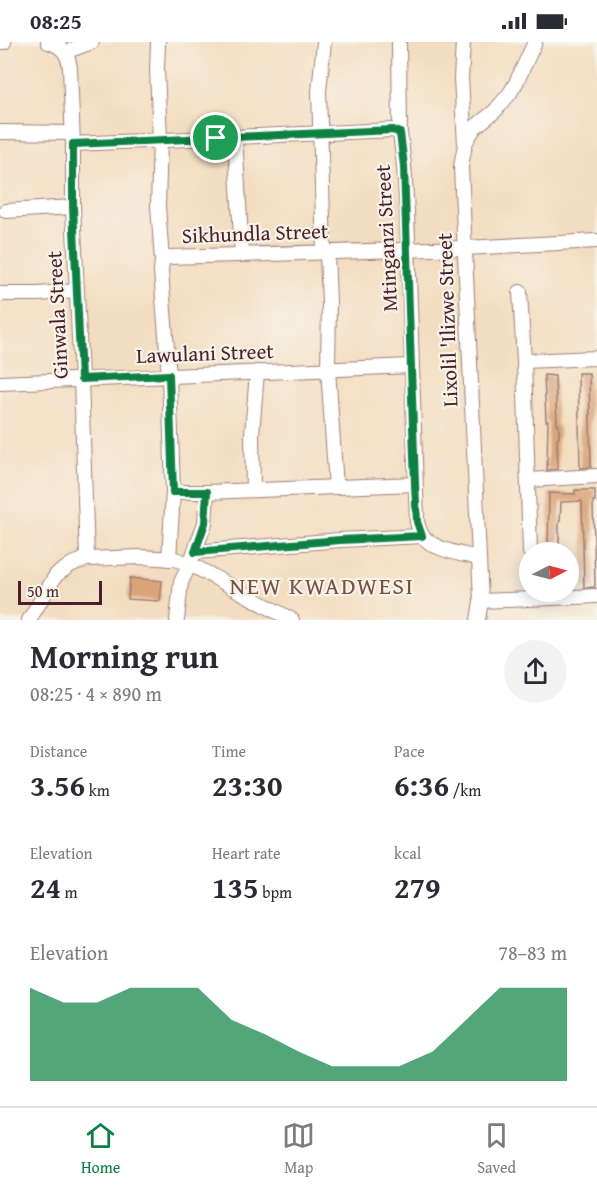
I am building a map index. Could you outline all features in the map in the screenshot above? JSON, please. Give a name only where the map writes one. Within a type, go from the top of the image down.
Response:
[{"type":"street","points":[[48,42],[56,44],[65,52],[92,42]]},
{"type":"street","points":[[158,42],[160,140],[158,206],[162,260]]},
{"type":"street","points":[[324,42],[320,76],[320,133],[329,304],[328,369],[336,487]]},
{"type":"street","points":[[399,42],[400,133]]},
{"type":"street","name":"Lixolil 'Ilizwe Street","points":[[463,42],[461,79],[465,144],[461,167],[481,601],[478,620]]},
{"type":"street","points":[[465,144],[475,127],[495,111],[510,93],[534,42]]},
{"type":"street","name":"Ginwala Street","points":[[65,52],[70,68],[73,207],[87,560]]},
{"type":"street","name":"Mtinganzi Street","points":[[0,132],[73,139],[160,140],[393,130],[400,133],[408,249],[417,522],[422,536]]},
{"type":"street","points":[[235,137],[242,254]]},
{"type":"street","points":[[6,211],[73,207]]},
{"type":"street","name":"Sikhundla Street","points":[[169,559],[173,492],[162,260],[169,257],[597,242]]},
{"type":"street","points":[[0,294],[53,294],[76,291]]},
{"type":"street","points":[[520,292],[530,542]]},
{"type":"street","points":[[524,361],[597,358]]},
{"type":"street","name":"Lawulani Street","points":[[0,383],[412,366]]},
{"type":"street","points":[[253,490],[252,434],[257,372]]},
{"type":"street","points":[[529,480],[597,476]]},
{"type":"street","points":[[173,492],[415,484]]},
{"type":"street","points":[[177,620],[181,582],[193,558],[205,523],[207,492]]},
{"type":"street","points":[[29,620],[56,574],[72,564],[87,560],[141,557],[181,561],[340,540],[422,536],[441,549],[478,558]]},
{"type":"street","points":[[193,558],[292,620]]},
{"type":"street","points":[[481,601],[519,596]]},
{"type":"street","points":[[579,596],[597,596]]},
{"type":"building","points":[[578,373],[589,373],[591,467],[580,468]]},
{"type":"building","points":[[544,375],[555,376],[557,425],[559,425],[558,469],[547,470],[548,421],[546,421]]},
{"type":"building","points":[[575,490],[595,490],[595,501],[593,501],[595,587],[584,588],[582,501],[561,502],[559,542],[548,542],[549,493],[575,494]]},
{"type":"building","points":[[130,578],[162,581],[160,601],[128,599]]},
{"type":"district","name":"NEW KWADWESI","points":[[322,585]]},
{"type":"route","points":[[393,130],[400,133],[407,212],[417,522],[422,536],[195,552],[205,523],[207,492],[173,492],[169,375],[81,379],[73,207],[73,144],[216,138],[393,130]]}]
